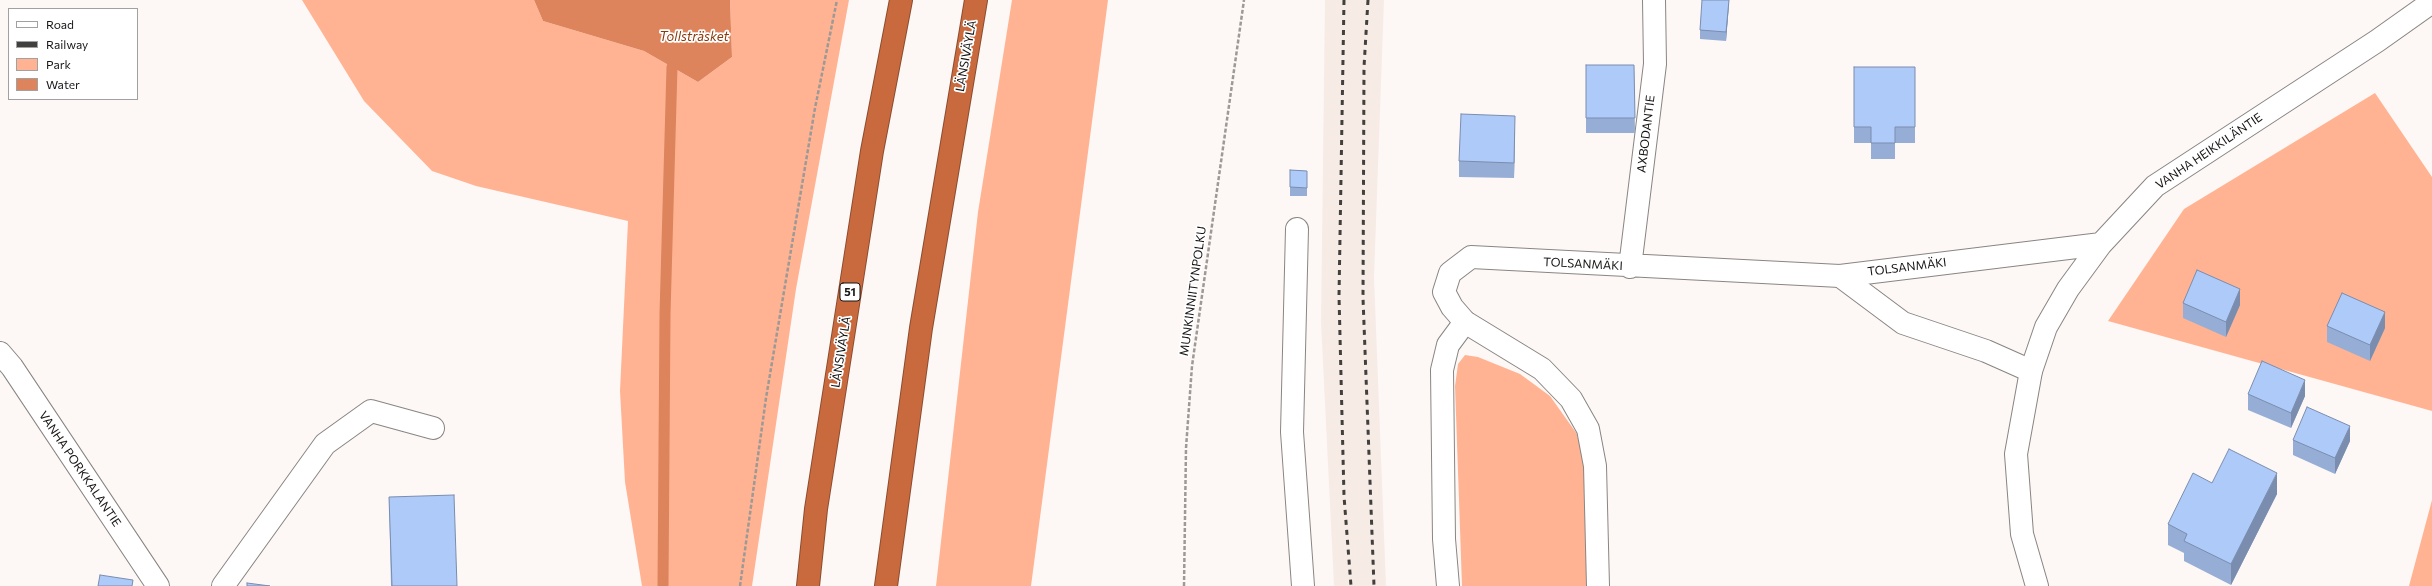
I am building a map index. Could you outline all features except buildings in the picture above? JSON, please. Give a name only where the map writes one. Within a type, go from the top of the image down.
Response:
[{"type":"highway","name":"LÄNSIVÄYLÄ","points":[[808,586],[816,509],[871,158],[901,0]]},
{"type":"highway","name":"LÄNSIVÄYLÄ","points":[[886,586],[921,328],[976,0]]},
{"type":"street","name":"AXBODANTIE","points":[[1630,267],[1655,64],[1654,0]]},
{"type":"street","name":"VANHA HEIKKILÄNTIE","points":[[2037,586],[2022,534],[2016,454],[2031,370],[2046,327],[2068,289],[2102,244],[2154,186],[2377,41],[2432,2]]},
{"type":"street","points":[[1297,229],[1292,432],[1303,586]]},
{"type":"street","name":"TOLSANMÄKI","points":[[1598,586],[1594,466],[1588,429],[1571,399],[1542,368],[1465,322],[1452,307],[1444,292],[1450,272],[1471,257],[1630,267],[1840,276],[2102,244]]},
{"type":"street","points":[[1840,276],[1903,323],[1986,351],[2031,370]]},
{"type":"street","points":[[1448,586],[1444,539],[1442,370],[1448,345],[1465,322]]},
{"type":"street","name":"VANHA PORKKALANTIE","points":[[0,353],[17,373],[158,586]]},
{"type":"street","points":[[223,586],[325,444],[371,411],[433,428]]},
{"type":"path","points":[[740,586],[766,398],[816,108],[837,0]]},
{"type":"path","name":"MUNKINNIITYNPOLKU","points":[[1184,586],[1186,448],[1192,366],[1244,0]]},
{"type":"shaded area","points":[[1325,0],[1384,0],[1374,277],[1386,586],[1334,586],[1321,322]]},
{"type":"green space","points":[[302,0],[534,0],[543,21],[644,51],[698,82],[732,57],[730,0],[849,0],[796,289],[752,586],[642,586],[625,482],[620,391],[628,221],[476,186],[432,171],[364,101]]},
{"type":"green space","points":[[1012,0],[1108,0],[1031,586],[936,586],[978,212]]},
{"type":"green space","points":[[2375,93],[2432,177],[2432,411],[2108,321],[2184,209]]},
{"type":"green space","points":[[1465,355],[1478,357],[1520,374],[1550,396],[1577,434],[1588,484],[1592,586],[1462,586],[1455,386],[1458,364]]},
{"type":"green space","points":[[2432,500],[2432,586],[2409,586]]},
{"type":"water","name":"Tollsträsket","points":[[534,0],[730,0],[732,57],[698,82],[644,51],[543,21]]},
{"type":"waterway","points":[[663,586],[665,314],[672,67]]},
{"type":"railway","points":[[1344,0],[1339,296],[1344,496],[1351,586]]},
{"type":"railway","points":[[1368,0],[1364,67],[1363,298],[1374,586]]}]
